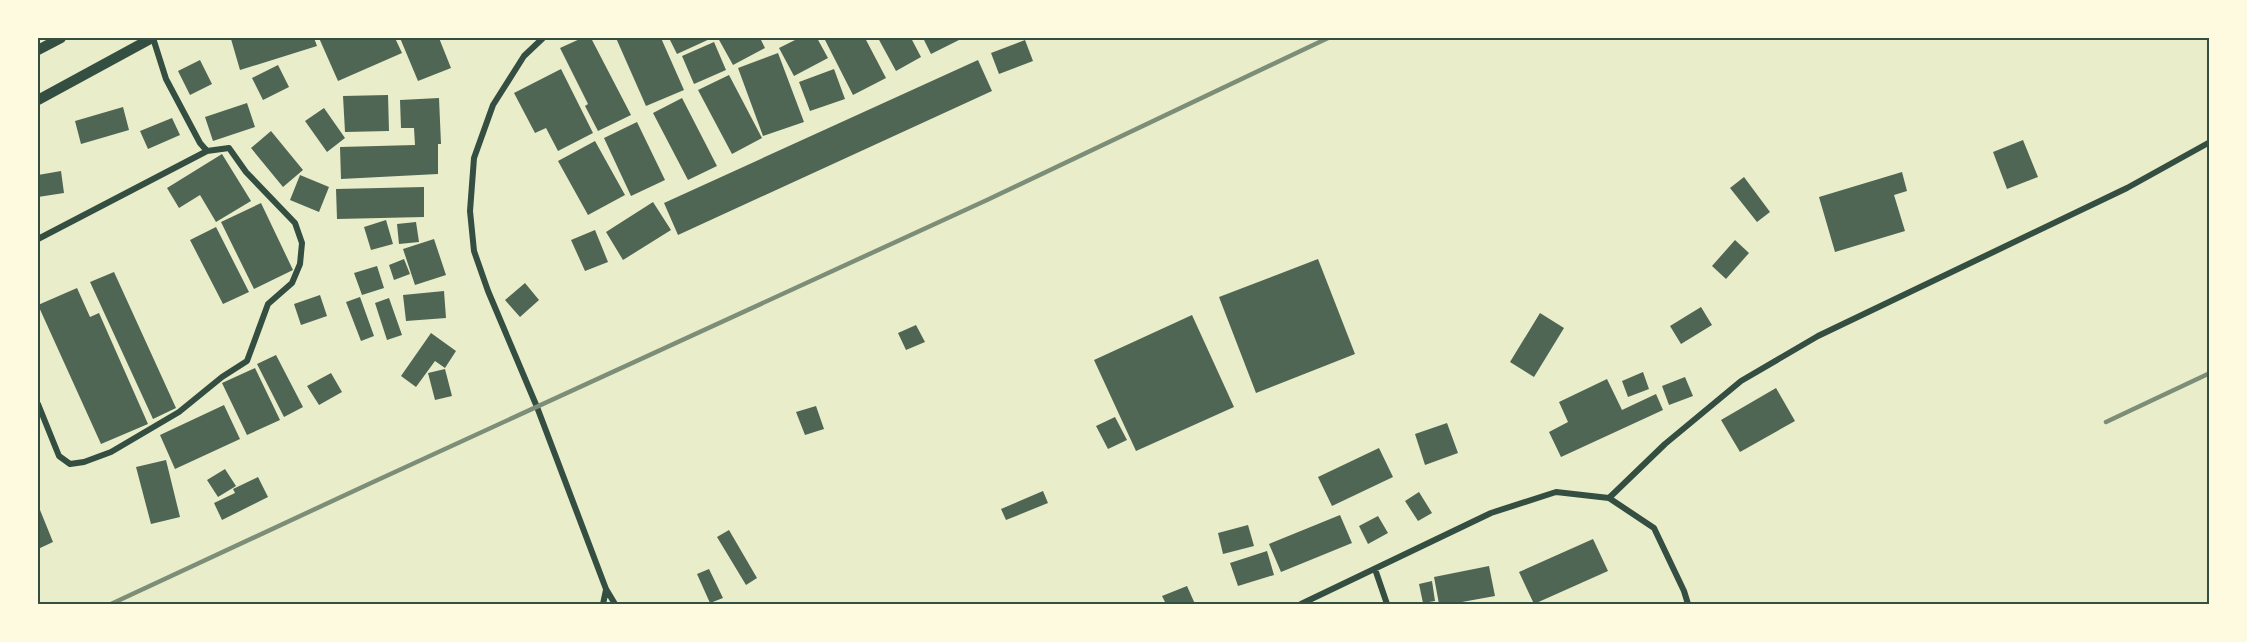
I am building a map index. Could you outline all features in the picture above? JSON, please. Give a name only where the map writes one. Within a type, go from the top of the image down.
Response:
[{"type":"street","points":[[38,50],[61,38]]},
{"type":"street","points":[[38,100],[152,38],[166,79],[207,151]]},
{"type":"street","points":[[543,38],[524,56],[493,105],[474,158],[470,211],[474,251],[488,291],[537,407],[606,589],[615,604]]},
{"type":"street","points":[[1609,498],[1665,444],[1741,381],[1818,336],[2127,188],[2210,142]]},
{"type":"street","points":[[38,239],[207,151],[229,148],[246,172],[295,223],[302,243],[300,264],[292,283],[268,304],[247,361],[222,377],[179,412],[111,452],[84,462],[70,464],[59,456],[38,404]]},
{"type":"street","points":[[1301,604],[1491,513],[1556,492],[1609,498],[1654,528],[1688,604]]},
{"type":"street","points":[[1375,569],[1386,604]]},
{"type":"street","points":[[603,604],[606,589]]},
{"type":"building","points":[[314,38],[317,46],[240,70],[231,39]]},
{"type":"building","points":[[319,38],[395,38],[402,53],[338,81]]},
{"type":"building","points":[[400,38],[439,38],[451,68],[418,81]]},
{"type":"building","points":[[582,38],[591,38],[631,115],[598,131],[585,106],[588,104],[560,48]]},
{"type":"building","points":[[616,38],[661,38],[684,90],[646,106]]},
{"type":"building","points":[[669,38],[712,38],[677,54]]},
{"type":"building","points":[[718,38],[760,38],[765,48],[733,65]]},
{"type":"building","points":[[799,38],[817,38],[828,58],[794,76],[779,48]]},
{"type":"building","points":[[824,38],[865,38],[886,78],[853,95]]},
{"type":"building","points":[[878,38],[911,38],[921,57],[896,71]]},
{"type":"building","points":[[923,38],[963,38],[931,54]]},
{"type":"building","points":[[1025,40],[1033,61],[999,74],[991,53]]},
{"type":"building","points":[[714,42],[726,70],[694,84],[682,56]]},
{"type":"building","points":[[778,53],[804,122],[763,136],[738,68]]},
{"type":"building","points":[[200,60],[212,84],[190,95],[178,71]]},
{"type":"building","points":[[978,60],[992,91],[678,235],[664,203]]},
{"type":"building","points":[[278,65],[289,87],[263,100],[252,78]]},
{"type":"building","points":[[561,69],[593,133],[558,151],[546,128],[535,133],[514,93]]},
{"type":"building","points":[[834,69],[845,99],[810,111],[799,82]]},
{"type":"building","points":[[729,75],[762,138],[732,154],[698,90]]},
{"type":"building","points":[[388,95],[389,131],[345,132],[343,96]]},
{"type":"building","points":[[439,98],[441,144],[438,144],[438,174],[341,179],[340,147],[415,145],[414,128],[401,128],[400,100]]},
{"type":"building","points":[[682,98],[717,166],[688,180],[653,113]]},
{"type":"building","points":[[247,103],[255,127],[213,141],[205,117]]},
{"type":"building","points":[[123,107],[129,130],[81,144],[75,121]]},
{"type":"building","points":[[324,108],[345,138],[327,152],[305,121]]},
{"type":"building","points":[[172,118],[180,135],[148,149],[140,131]]},
{"type":"building","points":[[637,122],[665,180],[631,196],[604,138]]},
{"type":"building","points":[[271,131],[303,170],[283,187],[251,148]]},
{"type":"building","points":[[2023,140],[2038,177],[2007,189],[1993,152]]},
{"type":"building","points":[[595,141],[625,195],[588,215],[558,161]]},
{"type":"building","points":[[222,154],[251,201],[216,222],[200,195],[179,208],[167,188]]},
{"type":"building","points":[[61,171],[64,193],[38,197],[38,175]]},
{"type":"building","points":[[1902,172],[1907,191],[1894,195],[1905,231],[1835,252],[1819,197]]},
{"type":"building","points":[[300,175],[329,187],[319,212],[290,200]]},
{"type":"building","points":[[1744,177],[1770,212],[1757,222],[1730,188]]},
{"type":"building","points":[[424,187],[424,217],[337,219],[336,189]]},
{"type":"building","points":[[653,202],[671,230],[623,260],[606,232]]},
{"type":"building","points":[[261,203],[293,270],[254,289],[221,222]]},
{"type":"building","points":[[386,220],[393,244],[371,250],[364,227]]},
{"type":"building","points":[[416,222],[419,242],[399,244],[397,224]]},
{"type":"building","points":[[216,227],[249,292],[223,304],[190,240]]},
{"type":"building","points":[[595,230],[608,262],[585,271],[571,240]]},
{"type":"building","points":[[434,239],[446,275],[415,285],[403,249]]},
{"type":"building","points":[[1735,240],[1749,253],[1726,279],[1712,266]]},
{"type":"building","points":[[404,259],[410,274],[394,280],[389,265]]},
{"type":"building","points":[[1318,259],[1355,354],[1256,393],[1219,297]]},
{"type":"building","points":[[377,266],[384,288],[362,295],[354,273]]},
{"type":"building","points":[[114,272],[176,408],[153,419],[90,282]]},
{"type":"building","points":[[525,283],[539,300],[520,317],[505,300]]},
{"type":"building","points":[[77,288],[90,317],[99,313],[148,424],[101,444],[38,305]]},
{"type":"building","points":[[444,291],[446,318],[406,321],[403,295]]},
{"type":"building","points":[[320,295],[327,316],[301,325],[294,304]]},
{"type":"building","points":[[360,297],[374,336],[361,341],[346,302]]},
{"type":"building","points":[[389,298],[402,335],[387,340],[375,303]]},
{"type":"building","points":[[1701,307],[1712,325],[1681,344],[1670,326]]},
{"type":"building","points":[[1540,313],[1564,328],[1534,377],[1510,362]]},
{"type":"building","points":[[1192,315],[1234,407],[1136,451],[1094,360]]},
{"type":"building","points":[[916,325],[925,342],[906,350],[898,333]]},
{"type":"building","points":[[431,333],[456,351],[445,368],[435,361],[416,387],[401,376]]},
{"type":"building","points":[[276,355],[303,407],[284,417],[257,364]]},
{"type":"building","points":[[255,368],[280,420],[247,435],[222,383]]},
{"type":"building","points":[[445,369],[452,396],[435,400],[428,373]]},
{"type":"building","points":[[1643,372],[1649,389],[1628,397],[1622,381]]},
{"type":"building","points":[[331,373],[342,392],[319,405],[307,386]]},
{"type":"building","points":[[1685,377],[1693,396],[1669,405],[1662,386]]},
{"type":"building","points":[[1607,379],[1622,410],[1656,394],[1663,410],[1561,457],[1549,432],[1568,422],[1559,402]]},
{"type":"building","points":[[1776,388],[1795,421],[1740,452],[1721,420]]},
{"type":"building","points":[[224,405],[240,439],[175,469],[160,435]]},
{"type":"building","points":[[816,406],[824,429],[805,435],[796,412]]},
{"type":"building","points":[[1115,417],[1127,440],[1108,449],[1096,426]]},
{"type":"building","points":[[1447,423],[1458,453],[1425,465],[1415,434]]},
{"type":"building","points":[[1379,448],[1393,477],[1332,506],[1318,477]]},
{"type":"building","points":[[166,460],[180,517],[151,524],[136,467]]},
{"type":"building","points":[[225,469],[236,486],[218,497],[207,480]]},
{"type":"building","points":[[258,477],[268,497],[222,520],[214,503],[235,493],[233,489]]},
{"type":"building","points":[[1043,491],[1048,503],[1006,520],[1001,509]]},
{"type":"building","points":[[1419,492],[1432,513],[1418,521],[1405,501]]},
{"type":"building","points":[[38,505],[53,542],[38,549]]},
{"type":"building","points":[[1340,515],[1352,543],[1281,572],[1269,544]]},
{"type":"building","points":[[1378,516],[1388,533],[1368,544],[1359,526]]},
{"type":"building","points":[[1248,525],[1254,546],[1223,554],[1218,533]]},
{"type":"building","points":[[729,530],[757,578],[746,585],[717,537]]},
{"type":"building","points":[[1593,539],[1608,571],[1534,604],[1519,572]]},
{"type":"building","points":[[1267,551],[1274,575],[1238,586],[1230,563]]},
{"type":"building","points":[[1489,566],[1495,596],[1439,604],[1434,577]]},
{"type":"building","points":[[709,569],[723,598],[710,603],[697,574]]},
{"type":"building","points":[[1432,581],[1435,601],[1423,603],[1419,584]]},
{"type":"building","points":[[1187,586],[1195,604],[1166,604],[1162,596]]},
{"type":"railway","points":[[111,604],[987,200],[1328,38]]},
{"type":"railway","points":[[2106,422],[2210,373]]}]
